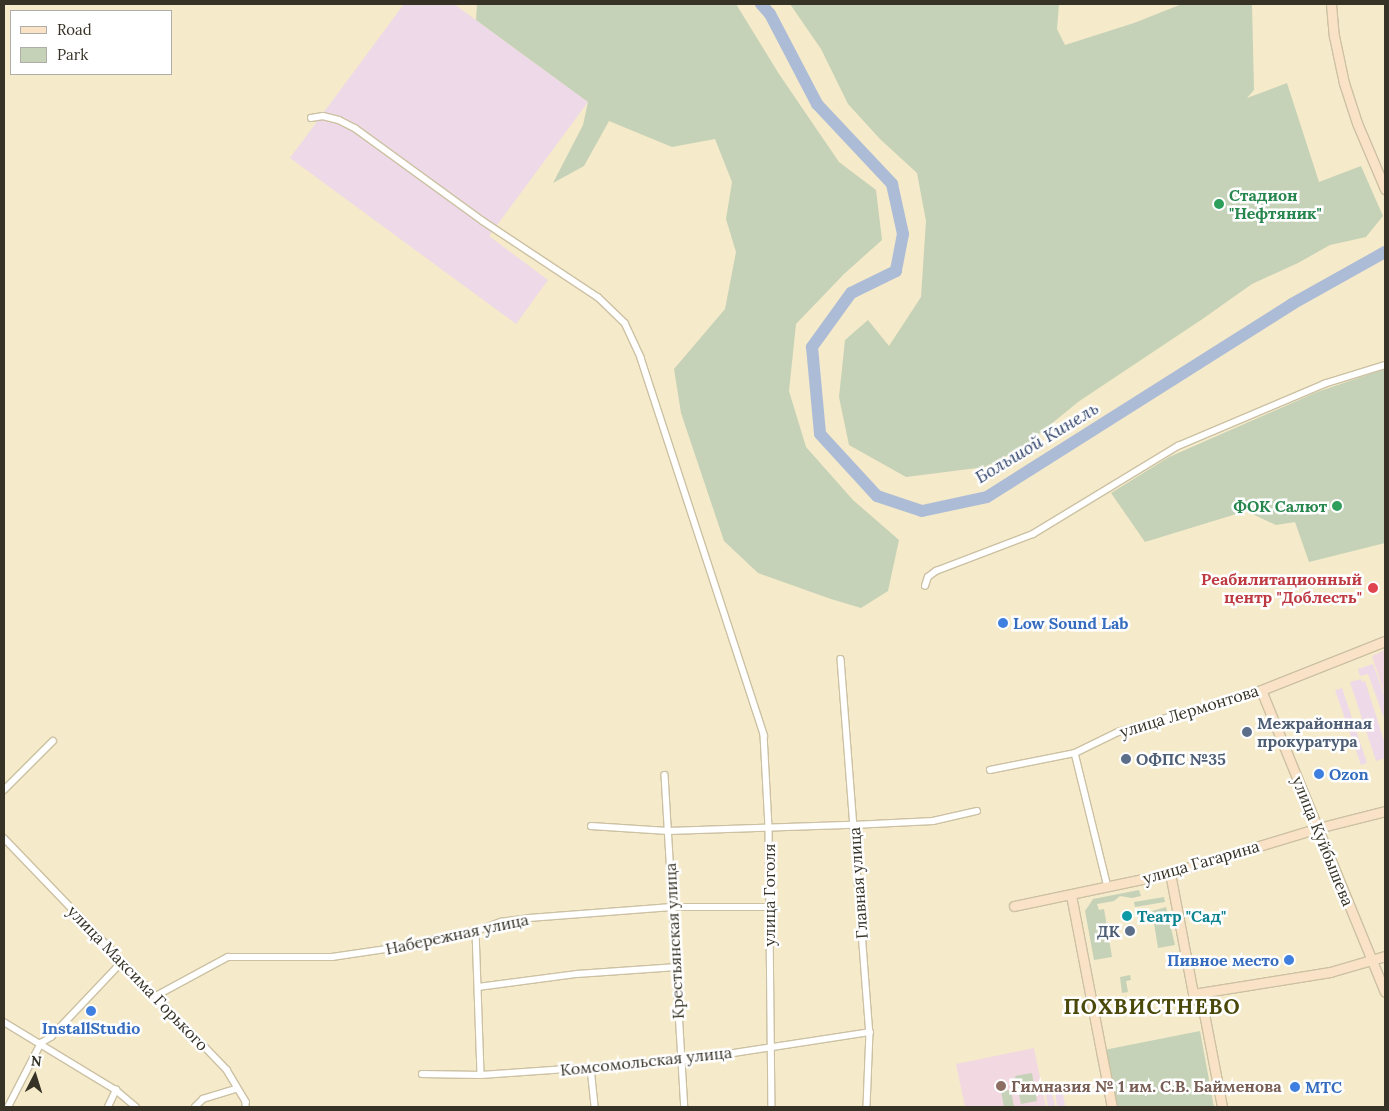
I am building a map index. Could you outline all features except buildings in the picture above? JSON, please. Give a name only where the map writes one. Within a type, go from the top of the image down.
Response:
[{"type":"street","points":[[1331,4],[1334,36],[1344,83],[1385,189]]},
{"type":"street","name":"улица Гоголя","points":[[310,118],[323,116],[339,120],[355,128],[483,221],[598,297],[626,323],[642,358],[764,734],[769,828],[772,1107]]},
{"type":"street","points":[[925,586],[928,577],[936,571],[1033,534],[1178,446],[1324,384],[1385,364]]},
{"type":"street","name":"улица Лермонтова","points":[[990,770],[1075,753],[1118,732],[1262,690],[1385,641]]},
{"type":"street","name":"Главная улица","points":[[841,658],[870,1032],[867,1107]]},
{"type":"street","name":"улица Куйбышева","points":[[1262,690],[1385,992]]},
{"type":"street","points":[[4,790],[53,741]]},
{"type":"street","points":[[1075,753],[1108,887]]},
{"type":"street","name":"Крестьянская улица","points":[[665,775],[685,1107]]},
{"type":"street","points":[[591,826],[668,830],[853,825],[934,821],[977,811]]},
{"type":"street","name":"улица Гагарина","points":[[1014,906],[1170,873],[1318,828],[1385,811]]},
{"type":"street","name":"улица Максима Горького","points":[[4,838],[227,1070],[236,1089],[246,1102],[246,1107]]},
{"type":"street","points":[[1170,873],[1193,994],[1202,1008],[1222,1107]]},
{"type":"street","points":[[1071,895],[1112,1107]]},
{"type":"street","name":"Набережная улица","points":[[156,996],[228,957],[332,957],[400,947],[476,931],[501,922],[529,918],[672,907],[769,906]]},
{"type":"street","points":[[476,931],[481,1075]]},
{"type":"street","points":[[1193,994],[1330,972],[1385,956]]},
{"type":"street","points":[[8,1107],[41,1043],[51,1037],[122,962]]},
{"type":"street","points":[[478,987],[577,974],[677,967]]},
{"type":"street","points":[[4,1022],[116,1090],[136,1107]]},
{"type":"street","name":"Комсомольская улица","points":[[422,1074],[481,1075],[681,1061],[870,1032]]},
{"type":"street","points":[[592,1068],[595,1107]]},
{"type":"street","points":[[195,1107],[203,1099],[236,1089]]},
{"type":"street","points":[[108,1107],[116,1090]]},
{"type":"shaded area","points":[[404,4],[454,4],[588,102],[489,236],[548,280],[516,324],[290,158]]},
{"type":"shaded area","points":[[1385,650],[1385,696],[1372,656]]},
{"type":"shaded area","points":[[1373,664],[1385,698],[1385,721],[1368,674],[1360,676],[1358,669]]},
{"type":"shaded area","points":[[1361,679],[1362,682],[1365,681],[1385,744],[1385,758],[1376,761],[1350,682]]},
{"type":"shaded area","points":[[1342,688],[1367,763],[1361,765],[1335,690]]},
{"type":"shaded area","name":"Гимназия № 1 им. С.В. Байменова","points":[[1034,1048],[1046,1107],[965,1107],[956,1064]]},
{"type":"shaded area","points":[[1051,1088],[1055,1106],[1048,1107],[1045,1089]]},
{"type":"shaded area","points":[[1060,1088],[1061,1093],[1063,1093],[1065,1107],[1057,1107],[1055,1089]]},
{"type":"green space","points":[[477,4],[736,4],[779,74],[839,162],[876,190],[882,240],[844,274],[796,324],[789,391],[806,447],[853,500],[899,540],[888,591],[861,608],[831,599],[758,573],[724,541],[681,413],[674,369],[725,309],[736,252],[726,219],[732,182],[715,139],[672,147],[609,121],[584,166],[553,183],[583,125],[588,102],[476,20]]},
{"type":"green space","points":[[790,4],[1059,4],[1057,29],[1065,45],[1134,23],[1182,4],[1252,4],[1254,90],[1247,98],[1287,83],[1319,182],[1361,166],[1383,216],[1366,237],[1330,245],[1298,263],[1252,284],[1078,402],[1022,448],[985,467],[906,477],[849,445],[839,397],[845,340],[868,320],[889,346],[921,297],[926,221],[917,173],[880,139],[848,104],[821,49]]},
{"type":"green space","points":[[1385,369],[1385,543],[1309,562],[1295,522],[1276,525],[1246,511],[1145,542],[1111,493],[1169,457],[1317,392]]},
{"type":"green space","points":[[1139,890],[1141,896],[1132,898],[1120,896],[1114,901],[1097,904],[1099,910],[1104,909],[1112,957],[1094,960],[1085,911],[1093,899]]},
{"type":"green space","points":[[1164,897],[1165,902],[1135,907],[1134,902]]},
{"type":"green space","points":[[1166,907],[1175,945],[1158,948],[1152,911]]},
{"type":"green space","points":[[1130,975],[1131,980],[1126,981],[1128,992],[1122,993],[1120,977]]},
{"type":"green space","points":[[1200,1031],[1214,1107],[1115,1107],[1104,1050]]},
{"type":"green space","points":[[1032,1073],[1037,1101],[1021,1104],[1015,1076]]},
{"type":"green space","points":[[1011,1090],[1014,1107],[1004,1107],[1001,1091]]},
{"type":"waterway","name":"Большой Кинель","points":[[761,4],[770,14],[817,104],[892,184],[903,234],[896,271],[851,293],[812,347],[820,434],[877,496],[922,511],[987,497],[1292,304],[1385,252]]},
{"type":"place","name":"Стадион \"Нефтяник\"","points":[[1219,204]]},
{"type":"place","name":"ФОК Салют","points":[[1337,506]]},
{"type":"place","name":"Реабилитационный центр \"Доблесть\"","points":[[1373,588]]},
{"type":"place","name":"Low Sound Lab","points":[[1003,623]]},
{"type":"place","name":"Межрайонная прокуратура","points":[[1247,732]]},
{"type":"place","name":"ОФПС №35","points":[[1126,759]]},
{"type":"place","name":"Ozon","points":[[1319,774]]},
{"type":"place","name":"Театр \"Сад\"","points":[[1127,916]]},
{"type":"place","name":"ДК","points":[[1130,931]]},
{"type":"place","name":"Пивное место","points":[[1289,960]]},
{"type":"place","name":"InstallStudio","points":[[91,1011]]},
{"type":"place","name":"Гимназия № 1 им. С.В. Байменова","points":[[1001,1086]]},
{"type":"place","name":"МТС","points":[[1295,1087]]},
{"type":"district","name":"ПОХВИСТНЕВО","points":[[1152,1007]]}]
